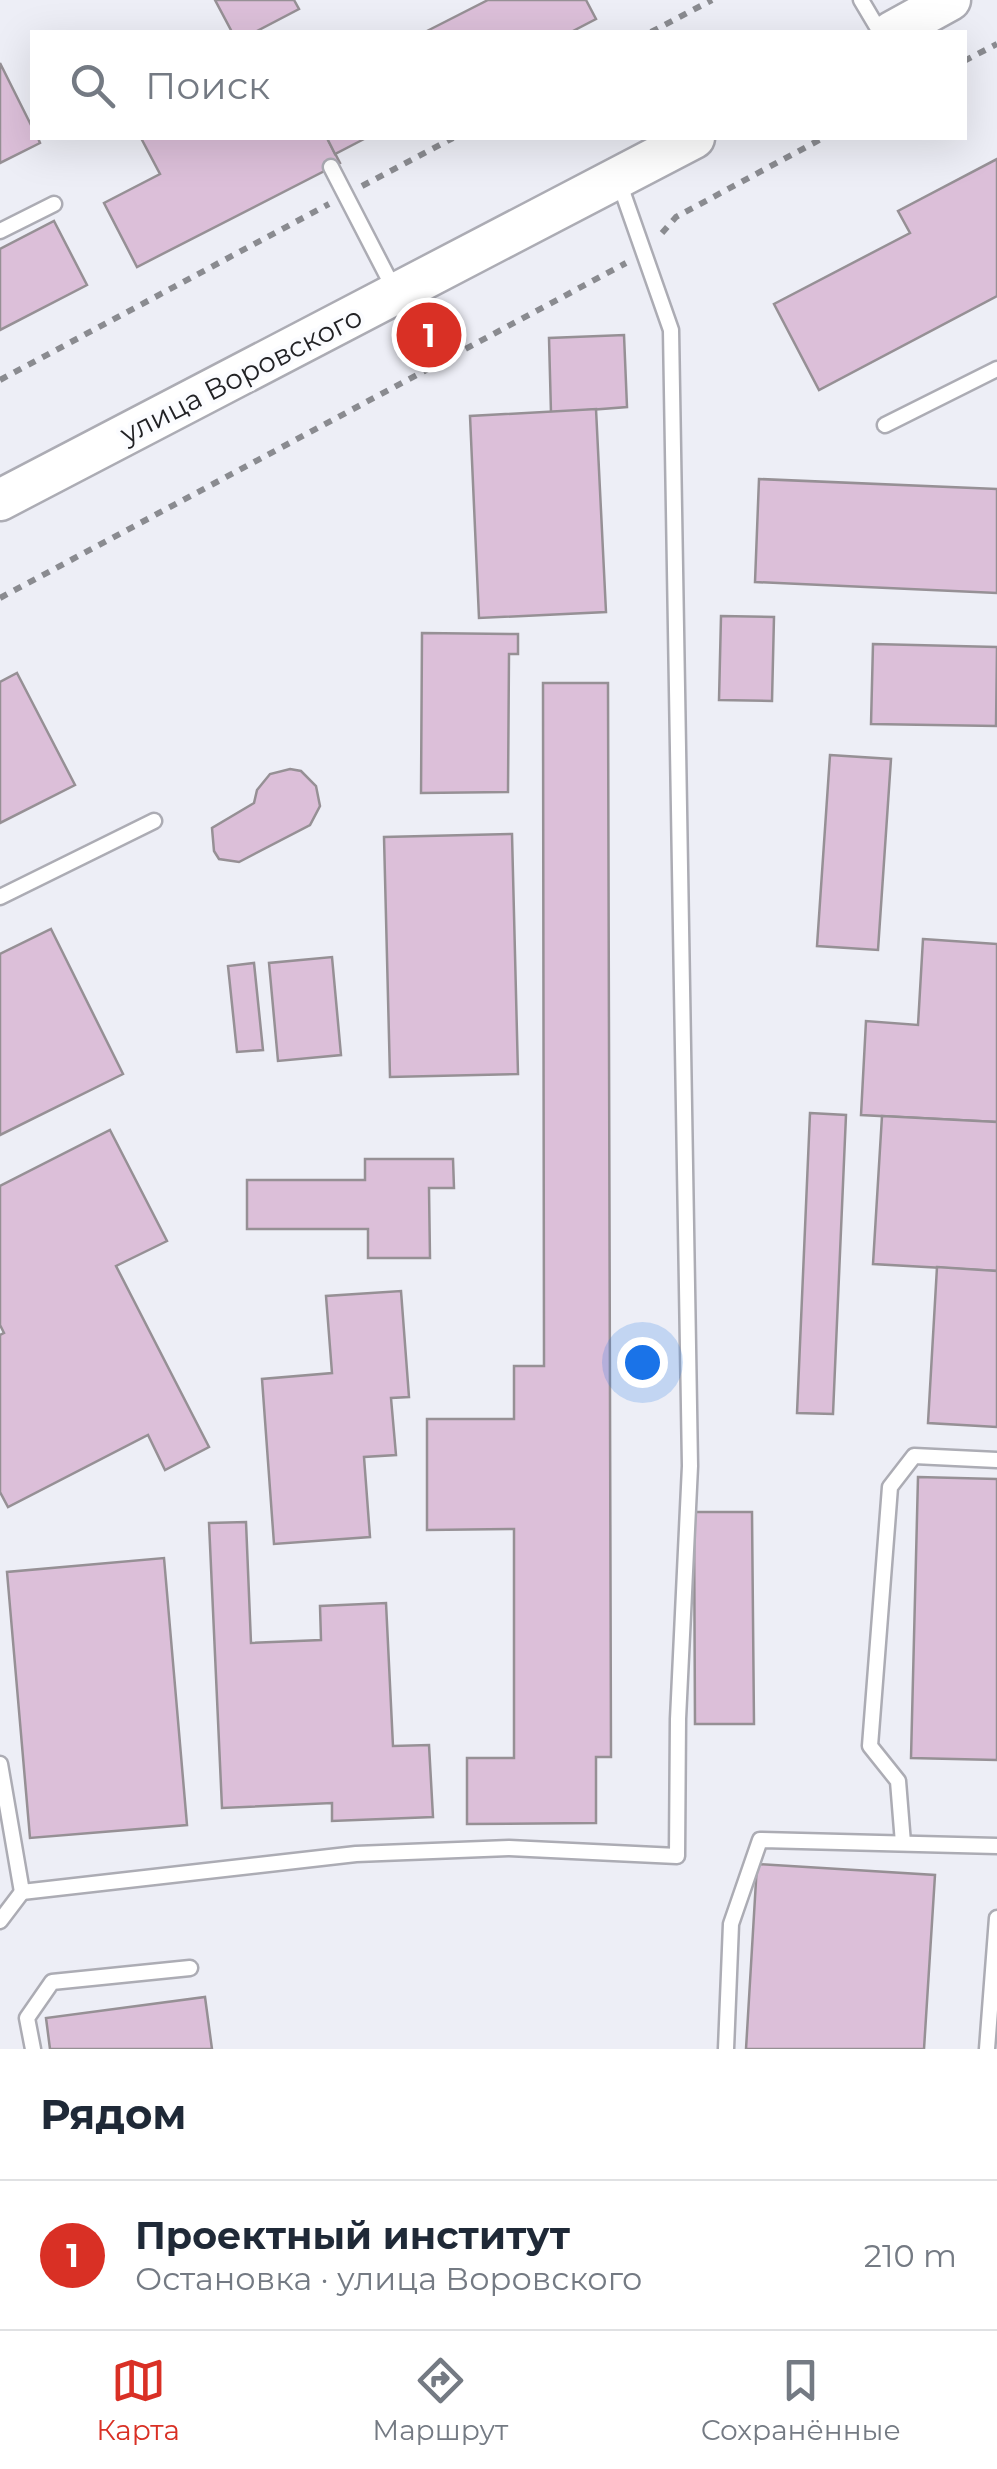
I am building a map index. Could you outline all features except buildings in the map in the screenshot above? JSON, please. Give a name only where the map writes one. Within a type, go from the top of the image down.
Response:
[{"type":"main road","points":[[896,30],[950,0]]},
{"type":"main road","name":"улица Воровского","points":[[0,500],[690,140]]},
{"type":"lane","points":[[862,0],[879,30]]},
{"type":"lane","points":[[331,167],[396,294]]},
{"type":"lane","points":[[0,1921],[22,1892],[356,1854],[509,1848],[677,1856],[678,1719],[690,1466],[670,330],[618,178]]},
{"type":"lane","points":[[0,232],[54,204]]},
{"type":"lane","points":[[885,425],[997,369]]},
{"type":"lane","points":[[0,897],[154,821]]},
{"type":"lane","points":[[903,1844],[898,1782],[870,1746],[890,1487],[914,1456],[997,1460]]},
{"type":"lane","points":[[0,1764],[22,1892]]},
{"type":"lane","points":[[726,2049],[732,1924],[760,1840],[997,1846]]},
{"type":"lane","points":[[987,2049],[997,1918]]},
{"type":"lane","points":[[33,2049],[27,2018],[52,1982],[190,1968]]},
{"type":"path","points":[[655,30],[712,0]]},
{"type":"path","points":[[967,59],[997,44]]},
{"type":"path","points":[[0,380],[449,140]]},
{"type":"path","points":[[0,598],[646,252],[676,217],[819,140]]},
{"type":"place","name":"Проектный институт","points":[[429,335]]}]
